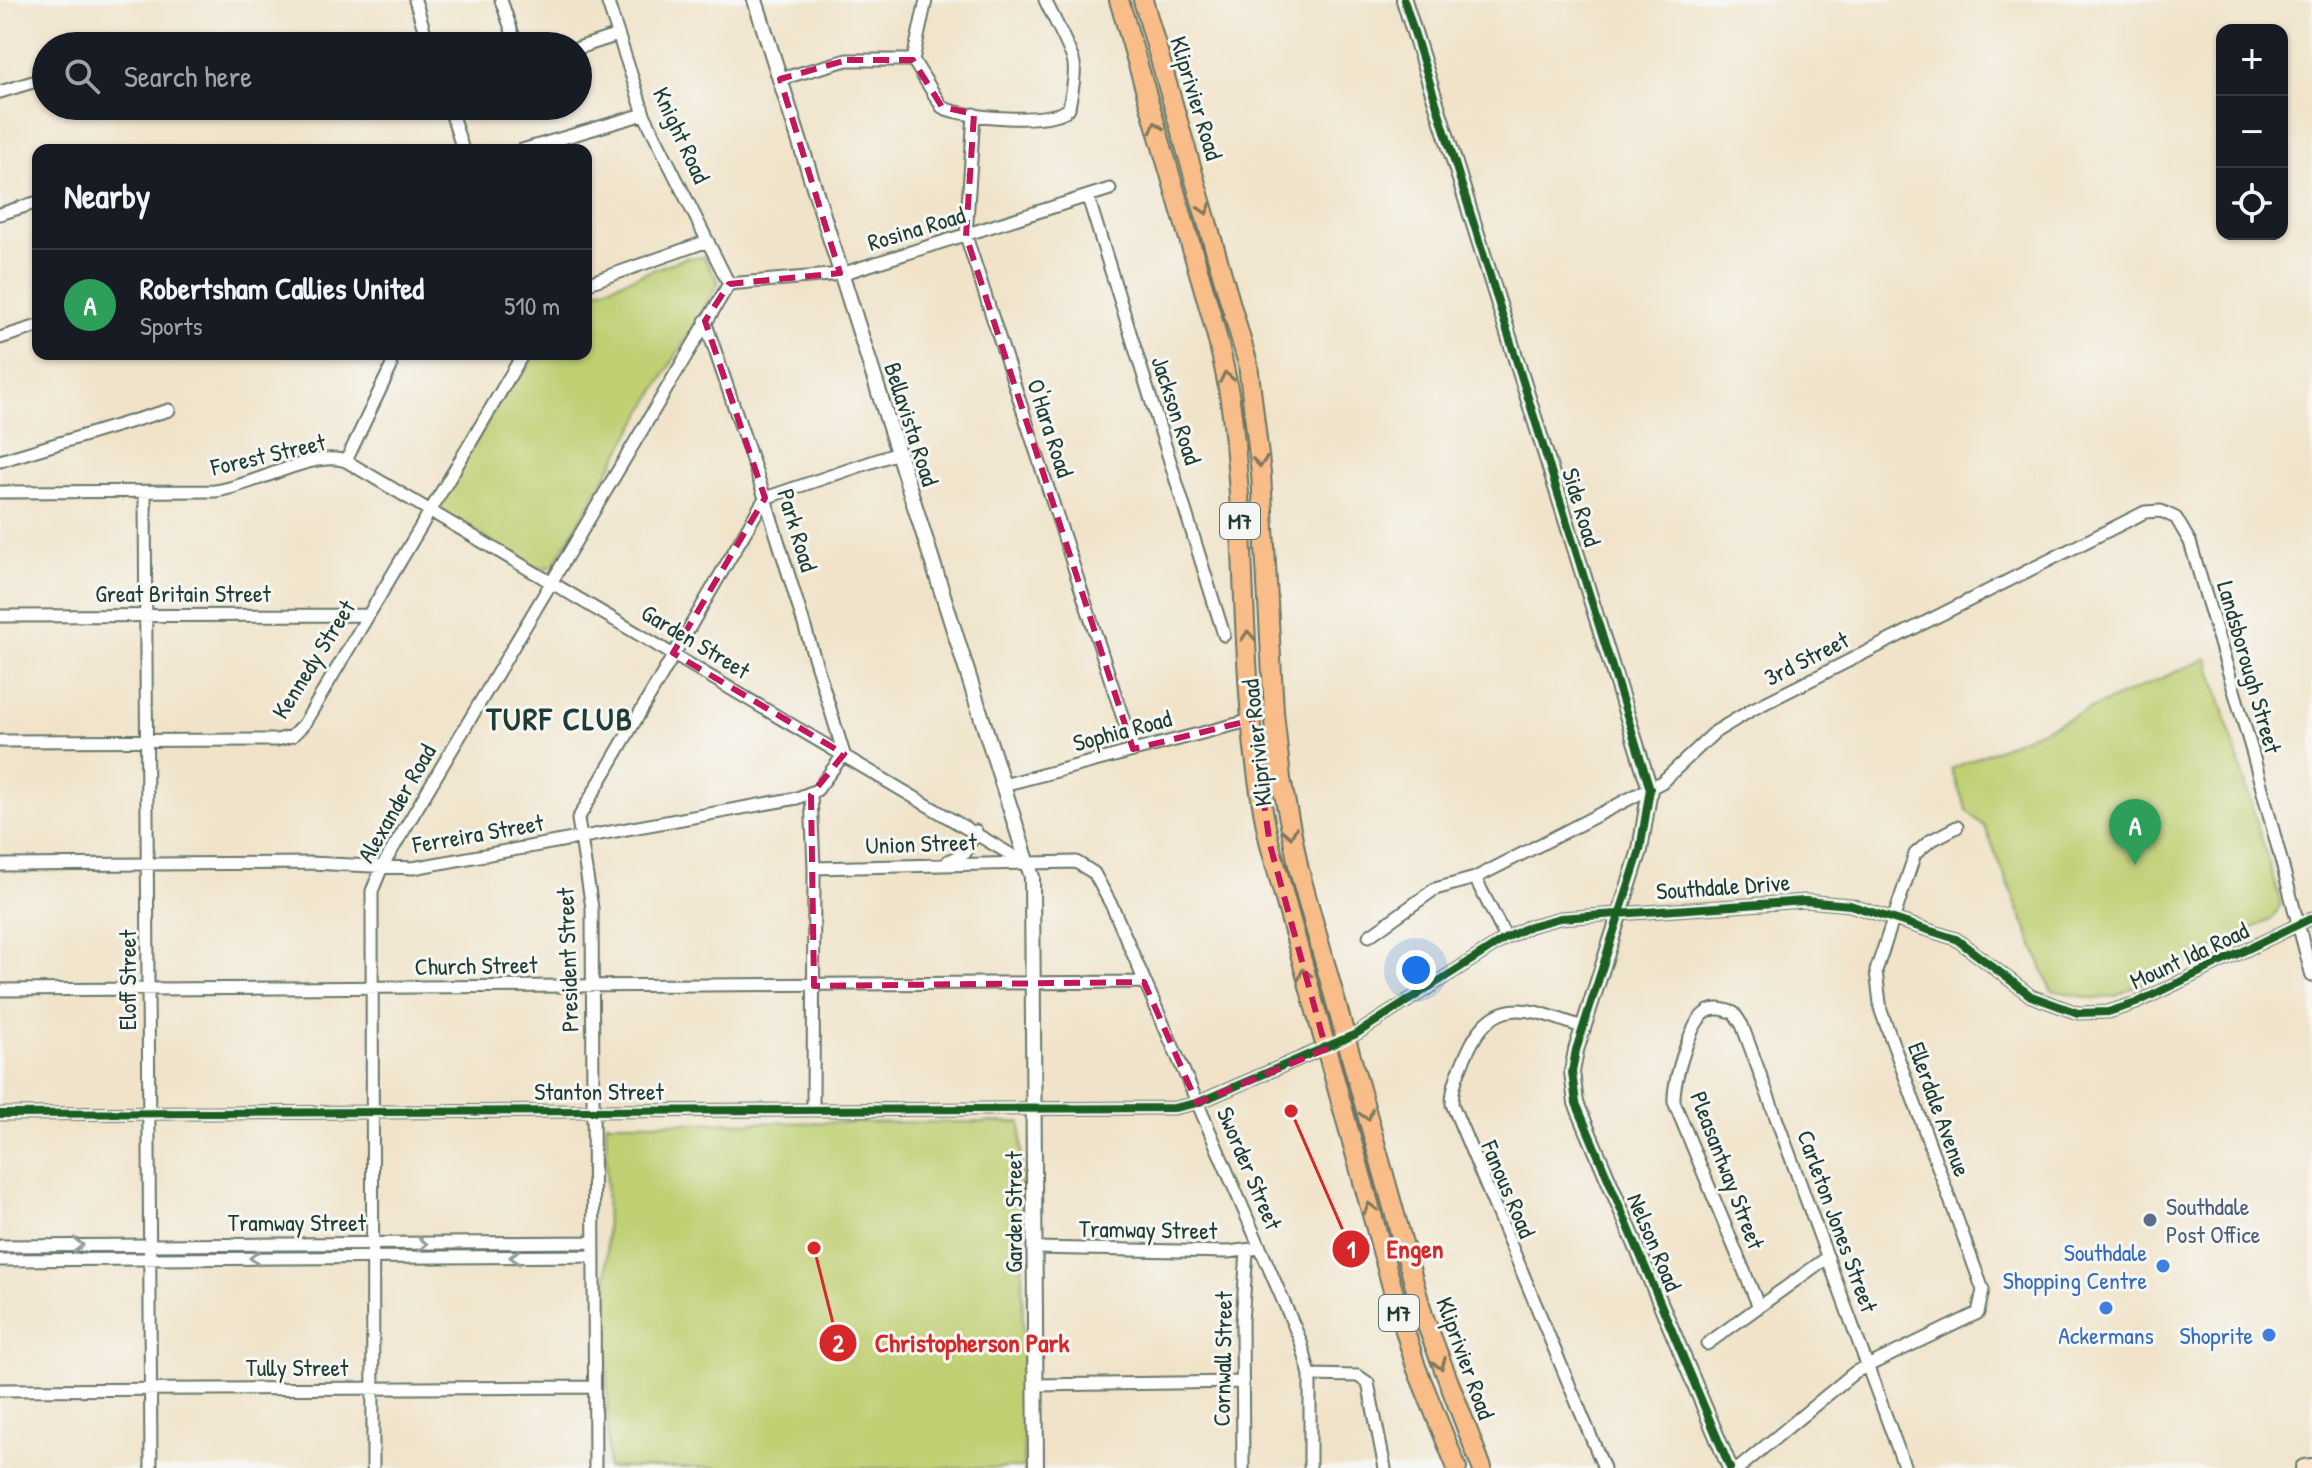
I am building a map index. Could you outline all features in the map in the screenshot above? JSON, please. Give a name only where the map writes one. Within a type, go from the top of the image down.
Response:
[{"type":"main road","name":"Kliprivier Road","points":[[1119,0],[1205,292],[1227,382],[1237,465],[1252,720],[1266,829],[1411,1352],[1457,1468]]},
{"type":"main road","name":"Kliprivier Road","points":[[1143,0],[1248,364],[1261,473],[1281,779],[1308,910],[1423,1315],[1482,1468]]},
{"type":"main road","points":[[2304,1468],[2312,1467]]},
{"type":"street","points":[[415,0],[425,32]]},
{"type":"street","points":[[501,0],[512,32]]},
{"type":"street","name":"Knight Road","points":[[607,0],[644,114],[729,284]]},
{"type":"street","name":"Bellavista Road","points":[[755,0],[1025,861]]},
{"type":"street","points":[[926,0],[913,60],[942,107],[974,114],[1049,118],[1062,115],[1069,108],[1074,59],[1045,0]]},
{"type":"street","name":"Side Road","points":[[1404,0],[1650,789],[1640,850],[1622,914],[1582,1027]]},
{"type":"street","points":[[592,43],[618,35]]},
{"type":"street","points":[[780,79],[847,60],[913,60]]},
{"type":"street","points":[[0,92],[32,82]]},
{"type":"street","points":[[542,144],[644,114]]},
{"type":"street","name":"O'Hara Road","points":[[974,114],[966,236],[1133,749]]},
{"type":"street","points":[[453,120],[461,144]]},
{"type":"street","name":"Rosina Road","points":[[729,284],[841,274],[1110,189]]},
{"type":"street","name":"Jackson Road","points":[[1088,197],[1224,635]]},
{"type":"street","points":[[0,214],[32,204]]},
{"type":"street","points":[[592,282],[708,241]]},
{"type":"street","name":"Alexander Road","points":[[373,1468],[370,906],[382,867],[729,284]]},
{"type":"street","name":"Park Road","points":[[705,321],[765,498],[844,754]]},
{"type":"street","points":[[0,338],[32,328]]},
{"type":"street","name":"Kennedy Street","points":[[0,741],[277,740],[292,736],[304,724],[519,360]]},
{"type":"street","name":"Forest Street","points":[[0,492],[226,489],[322,459],[346,461],[391,367]]},
{"type":"street","points":[[0,461],[169,410]]},
{"type":"street","points":[[765,498],[898,453]]},
{"type":"street","name":"Garden Street","points":[[346,461],[1025,861],[1033,894],[1036,1468]]},
{"type":"street","name":"Eloff Street","points":[[145,492],[151,1468]]},
{"type":"street","name":"President Street","points":[[595,1468],[592,908],[577,826],[587,801],[765,498]]},
{"type":"street","name":"3rd Street","points":[[1369,936],[1435,889],[1453,881],[1475,878],[1650,789],[1672,774],[1715,732],[1753,709],[2139,514],[2157,510],[2173,516]]},
{"type":"street","name":"Landsborough Street","points":[[2173,516],[2184,526],[2190,542],[2300,924],[2312,976]]},
{"type":"street","name":"Great Britain Street","points":[[0,616],[366,615]]},
{"type":"street","name":"Sophia Road","points":[[1003,785],[1252,720]]},
{"type":"street","points":[[813,1110],[814,868],[811,795],[844,754]]},
{"type":"street","name":"Ferreira Street","points":[[0,865],[310,863],[413,868],[811,795]]},
{"type":"street","name":"Ellerdale Avenue","points":[[1867,1364],[1978,1313],[1983,1290],[1877,999],[1876,971],[1915,854],[1930,841],[1957,827]]},
{"type":"street","points":[[936,864],[963,855],[976,831]]},
{"type":"street","name":"Union Street","points":[[814,868],[1025,861]]},
{"type":"street","name":"Sworder Street","points":[[1025,861],[1076,862],[1089,867],[1107,896],[1301,1342],[1310,1375],[1310,1468]]},
{"type":"street","points":[[1475,878],[1506,938]]},
{"type":"street","name":"Southdale Drive","points":[[1197,1103],[1344,1040],[1506,938],[1544,921],[1820,901],[1850,905],[1963,943],[2031,996],[2078,1013]]},
{"type":"street","name":"Mount Ida Road","points":[[2078,1013],[2108,1012],[2136,1003],[2312,918]]},
{"type":"street","name":"Church Street","points":[[0,990],[1144,982]]},
{"type":"street","name":"Fanous Road","points":[[1582,1027],[1532,1010],[1515,1009],[1495,1015],[1473,1040],[1454,1085],[1452,1104],[1604,1468]]},
{"type":"street","name":"Carleton Jones Street","points":[[1712,1010],[1734,1013],[1742,1025],[1905,1468]]},
{"type":"street","name":"Pleasantway Street","points":[[1712,1010],[1702,1015],[1691,1035],[1675,1084],[1674,1102],[1759,1307]]},
{"type":"street","name":"Nelson Road","points":[[1582,1027],[1572,1072],[1579,1115],[1730,1468]]},
{"type":"street","name":"Stanton Street","points":[[0,1114],[1165,1109],[1197,1103]]},
{"type":"street","name":"Tramway Street","points":[[0,1246],[593,1242]]},
{"type":"street","points":[[483,1258],[484,1243]]},
{"type":"street","points":[[43,1245],[43,1260]]},
{"type":"street","name":"Tramway Street","points":[[1035,1248],[1247,1251],[1260,1248]]},
{"type":"street","name":"Cornwall Street","points":[[1243,1468],[1242,1382],[1247,1251]]},
{"type":"street","name":"Tramway Street","points":[[0,1260],[593,1256]]},
{"type":"street","points":[[1707,1344],[1828,1257]]},
{"type":"street","points":[[1739,1468],[1867,1364]]},
{"type":"street","points":[[1310,1375],[1358,1376],[1368,1383],[1385,1468]]},
{"type":"street","points":[[1036,1385],[1242,1382]]},
{"type":"street","name":"Tully Street","points":[[0,1390],[594,1387]]},
{"type":"highlighted area","points":[[847,60],[913,60],[942,107],[974,114],[966,236],[1133,749],[1252,720],[1270,845],[1326,1049],[1197,1103],[1144,982],[814,986],[811,795],[844,754],[673,653],[765,498],[705,321],[729,284],[840,273],[780,79]]},
{"type":"green space","points":[[703,257],[719,282],[553,566],[538,569],[441,511],[441,501],[524,360],[592,360],[592,293],[685,258]]},
{"type":"green space","points":[[2208,658],[2281,904],[2272,919],[2116,996],[2096,999],[2051,990],[1985,827],[1967,811],[1951,769]]},
{"type":"green space","points":[[1021,1122],[1024,1468],[608,1468],[606,1123]]},
{"type":"cycle path","points":[[1404,0],[1650,789],[1640,850],[1576,1050],[1572,1072],[1576,1103],[1730,1468]]},
{"type":"cycle path","points":[[0,1114],[1174,1108],[1197,1103],[1356,1034],[1506,938],[1530,926],[1560,918],[1805,901],[1850,905],[1956,939],[2031,996],[2078,1013],[2108,1012],[2136,1003],[2312,918]]},
{"type":"place","name":"Robertsham Callies United","points":[[2135,865]]},
{"type":"place","name":"Engen","points":[[1291,1111]]},
{"type":"place","name":"Southdale Post Office","points":[[2150,1220]]},
{"type":"place","name":"Christopherson Park","points":[[814,1248]]},
{"type":"place","name":"Southdale Shopping Centre","points":[[2163,1266]]},
{"type":"place","name":"Ackermans","points":[[2106,1308]]},
{"type":"place","name":"Shoprite","points":[[2269,1335]]},
{"type":"district","name":"TURF CLUB","points":[[560,718]]}]
